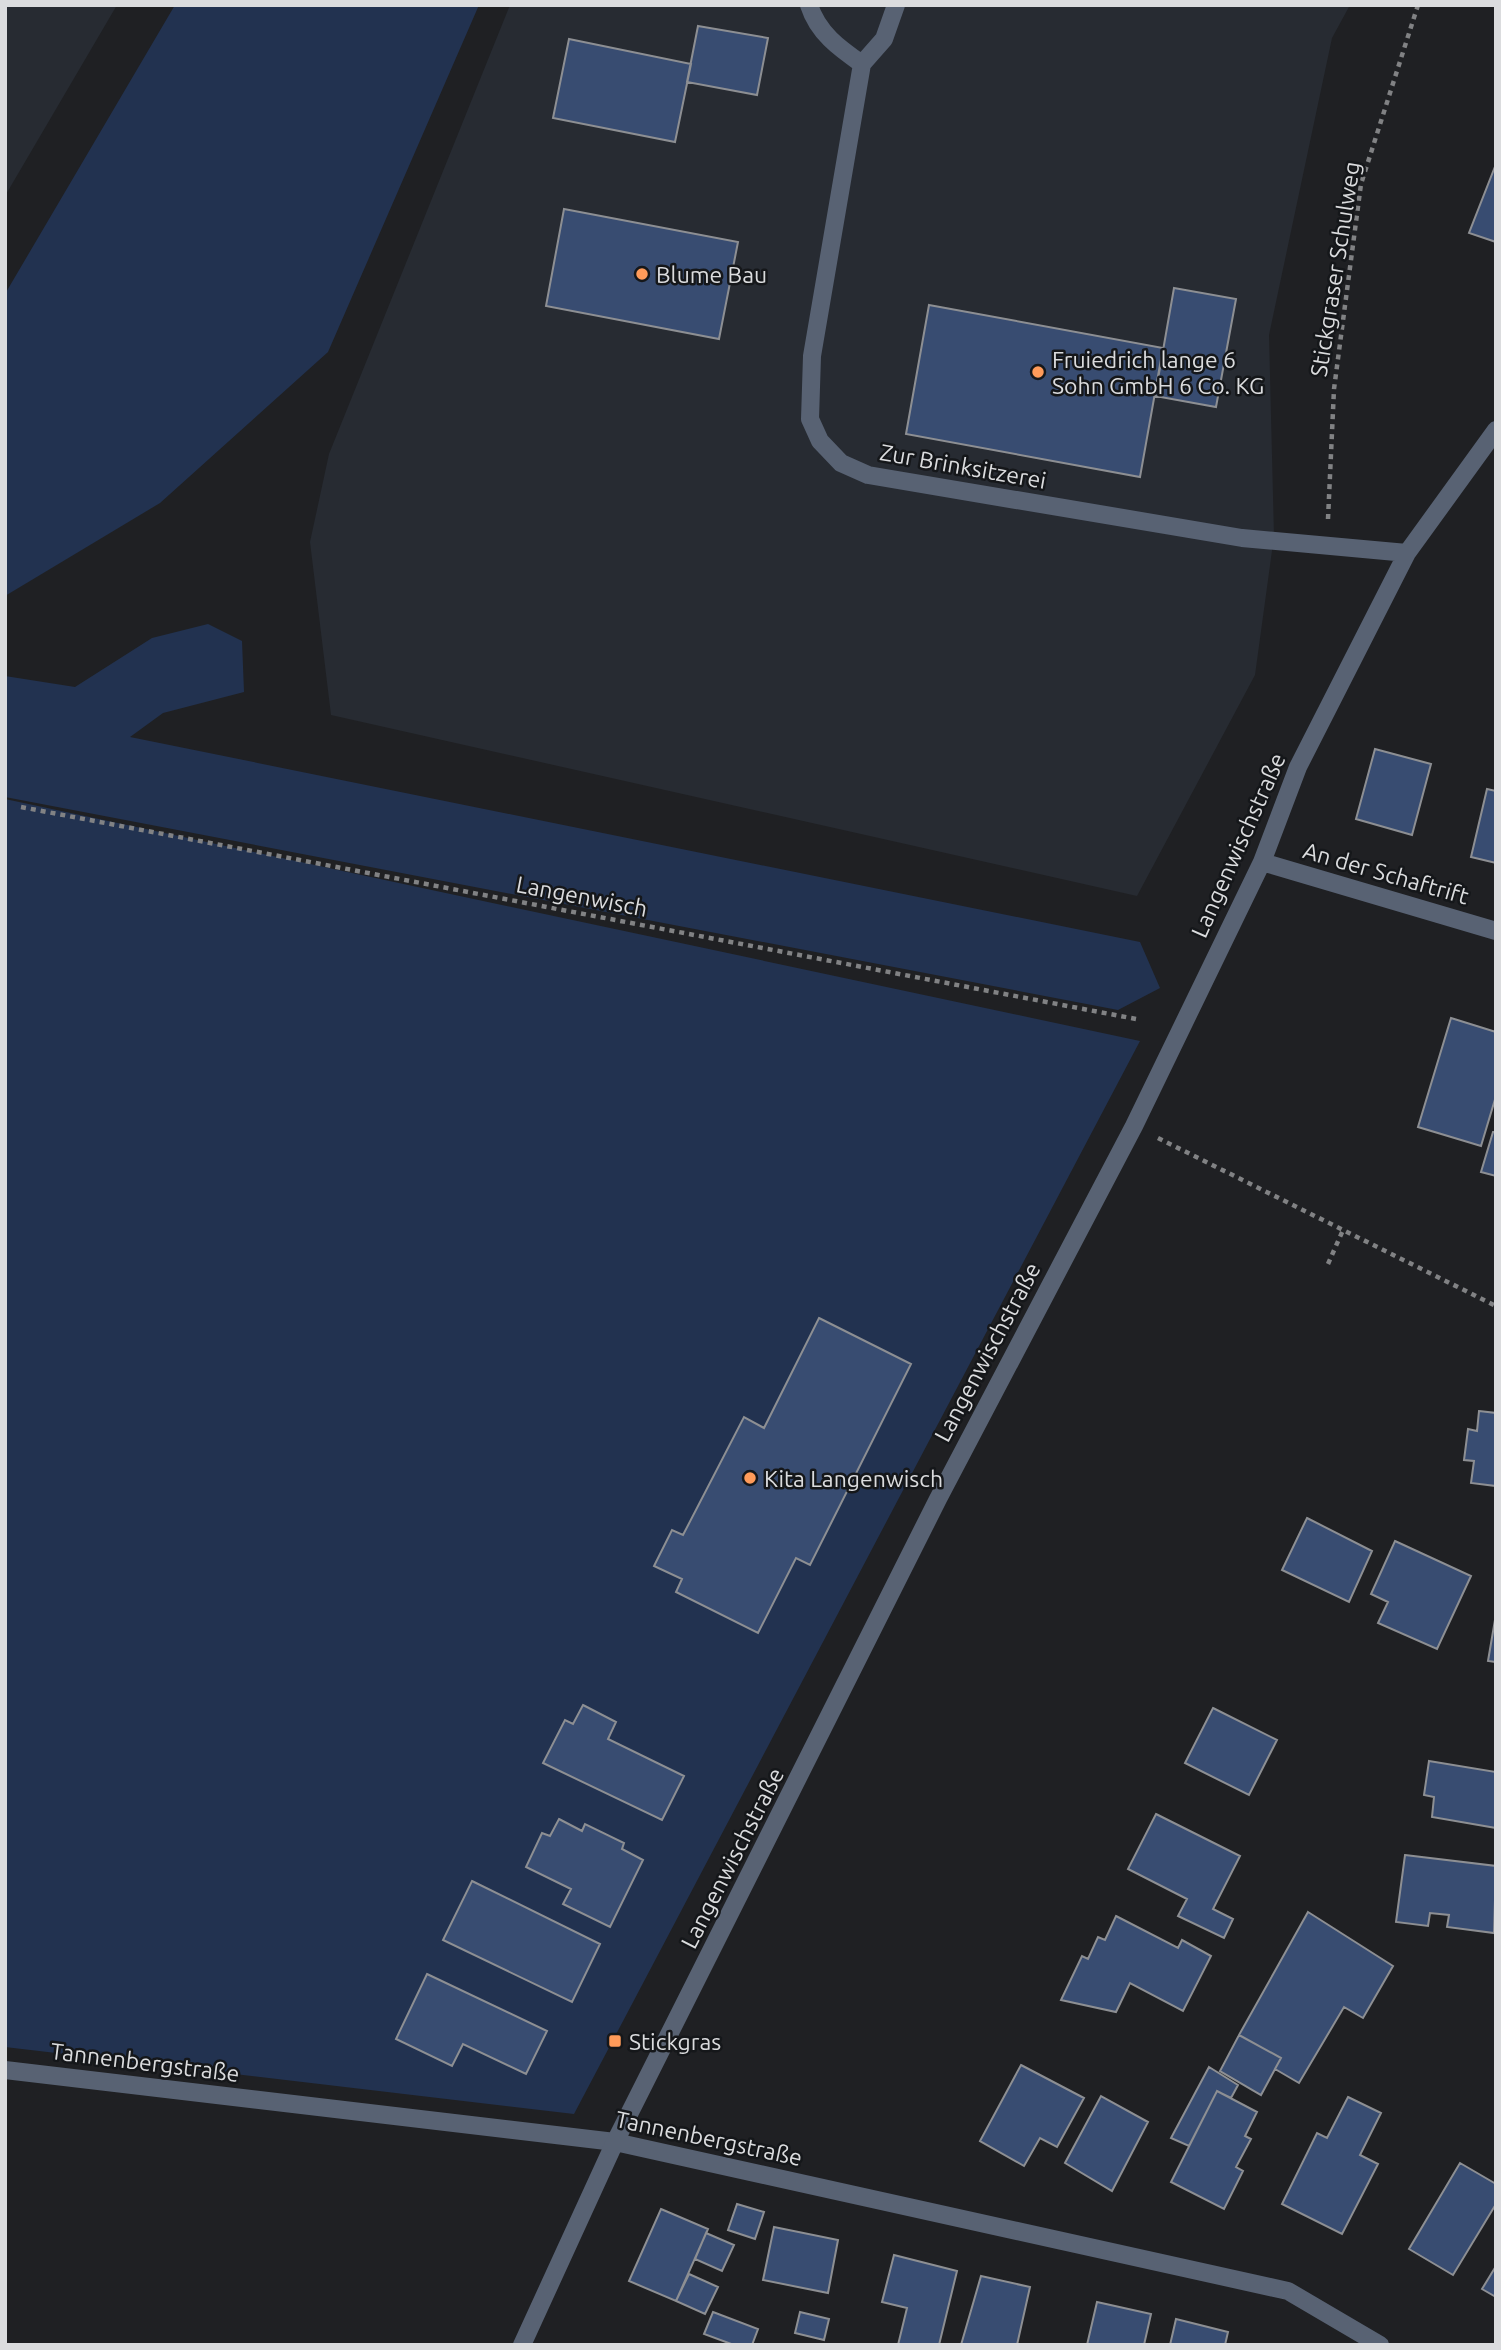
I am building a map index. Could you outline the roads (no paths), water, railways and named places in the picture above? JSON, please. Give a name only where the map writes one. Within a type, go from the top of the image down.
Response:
[{"type":"street","points":[[808,5],[814,22],[837,46],[862,64],[884,39],[896,5]]},
{"type":"street","name":"Zur Brinksitzerei","points":[[862,64],[812,356],[810,419],[820,441],[841,463],[869,475],[1242,538],[1406,553]]},
{"type":"street","name":"Langenwischstraße","points":[[522,2345],[615,2142],[938,1499],[1134,1126],[1262,862],[1298,767],[1406,553],[1496,430]]},
{"type":"street","name":"An der Schaftrift","points":[[1262,862],[1496,931]]},
{"type":"street","name":"Tannenbergstraße","points":[[5,2070],[615,2142],[1288,2291],[1380,2345]]},
{"type":"place","name":"Blume Bau","points":[[642,274]]},
{"type":"place","name":"Fruiedrich lange 6 Sohn GmbH 6 Co. KG","points":[[1038,372]]},
{"type":"place","name":"Kita Langenwisch","points":[[750,1478]]},
{"type":"place","name":"Stickgras","points":[[615,2041]]}]
